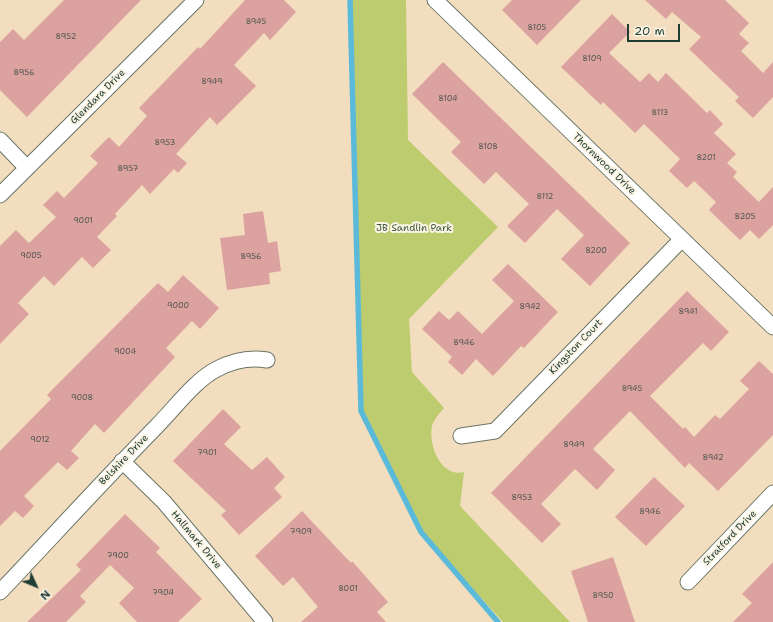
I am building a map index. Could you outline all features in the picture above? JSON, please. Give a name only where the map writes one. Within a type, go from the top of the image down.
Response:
[{"type":"street","name":"Glendara Drive","points":[[0,195],[196,0]]},
{"type":"street","name":"Thornwood Drive","points":[[435,0],[773,327]]},
{"type":"street","points":[[0,140],[27,168]]},
{"type":"street","name":"Kingston Court","points":[[461,436],[495,432],[682,239]]},
{"type":"street","name":"Belshire Drive","points":[[0,592],[122,461],[200,382],[216,369],[235,361],[251,358],[267,360]]},
{"type":"street","name":"Hallmark Drive","points":[[122,461],[164,502],[265,622]]},
{"type":"street","name":"Stratford Drive","points":[[688,582],[773,493]]},
{"type":"green space","name":"JB Sandlin Park","points":[[350,0],[406,0],[408,140],[498,227],[409,319],[412,372],[444,408],[432,426],[431,434],[434,450],[443,465],[449,470],[456,473],[464,472],[460,506],[570,622],[503,622],[421,532],[361,411]]},
{"type":"building","points":[[64,0],[141,0],[27,117],[0,90],[0,42],[13,29],[24,40]]},
{"type":"building","points":[[245,0],[284,0],[296,12],[270,40],[264,33],[234,65],[256,86],[217,125],[210,117],[176,154],[187,163],[178,173],[174,169],[150,194],[142,185],[115,214],[117,216],[97,237],[111,250],[93,268],[82,257],[54,286],[44,276],[18,303],[29,314],[0,344],[0,246],[16,230],[29,243],[56,217],[43,205],[57,191],[64,198],[98,163],[90,156],[109,137],[119,147],[147,116],[139,108],[198,47],[200,49]]},
{"type":"building","points":[[512,0],[581,0],[537,45],[502,10]]},
{"type":"building","points":[[645,0],[725,0],[749,23],[739,34],[749,43],[741,51],[763,73],[773,62],[773,97],[753,118],[735,101],[739,97],[689,49],[701,37],[672,12],[666,19]]},
{"type":"building","points":[[612,14],[630,32],[609,53],[640,82],[649,73],[658,82],[666,73],[707,113],[710,110],[723,124],[714,133],[736,154],[727,163],[737,172],[733,177],[759,202],[773,187],[773,225],[759,239],[750,230],[740,240],[709,210],[716,202],[694,181],[687,188],[669,171],[680,159],[644,124],[635,133],[603,102],[601,105],[561,67]]},
{"type":"building","points":[[443,62],[630,243],[590,286],[561,259],[584,235],[557,209],[525,243],[507,226],[529,204],[496,172],[484,184],[451,152],[461,142],[412,94]]},
{"type":"building","points":[[263,211],[268,243],[277,241],[281,271],[269,273],[270,284],[227,290],[220,238],[245,235],[243,214]]},
{"type":"building","points":[[508,264],[558,312],[524,348],[521,346],[493,376],[476,359],[462,375],[448,362],[452,357],[422,329],[439,311],[449,320],[458,311],[482,334],[514,301],[492,280]]},
{"type":"building","points":[[183,275],[219,308],[200,329],[192,321],[166,348],[175,357],[104,433],[95,424],[71,451],[79,458],[67,470],[58,462],[24,496],[34,506],[23,518],[15,511],[0,526],[0,451],[51,399],[47,395],[158,283],[168,292]]},
{"type":"building","points":[[687,291],[729,332],[711,351],[703,343],[650,396],[683,429],[685,427],[694,437],[715,415],[720,419],[749,389],[740,381],[759,361],[773,374],[773,435],[718,491],[689,463],[685,468],[630,411],[593,449],[615,470],[597,490],[575,469],[541,504],[561,524],[542,543],[491,493]]},
{"type":"building","points":[[223,409],[241,427],[224,444],[252,470],[267,457],[285,477],[274,488],[282,497],[239,535],[221,515],[226,511],[173,461]]},
{"type":"building","points":[[654,477],[685,506],[646,546],[615,517]]},
{"type":"building","points":[[302,511],[351,563],[352,561],[388,602],[377,612],[386,622],[301,622],[318,607],[293,577],[283,586],[255,556]]},
{"type":"building","points":[[125,514],[160,548],[156,552],[202,599],[178,622],[137,622],[119,603],[134,588],[110,565],[80,596],[86,602],[66,622],[27,622],[81,570],[76,565]]},
{"type":"building","points":[[613,557],[635,622],[588,622],[571,571]]},
{"type":"building","points":[[773,562],[773,622],[733,622],[752,603],[742,594]]},
{"type":"waterway","points":[[350,0],[361,411],[421,532],[498,622]]}]
